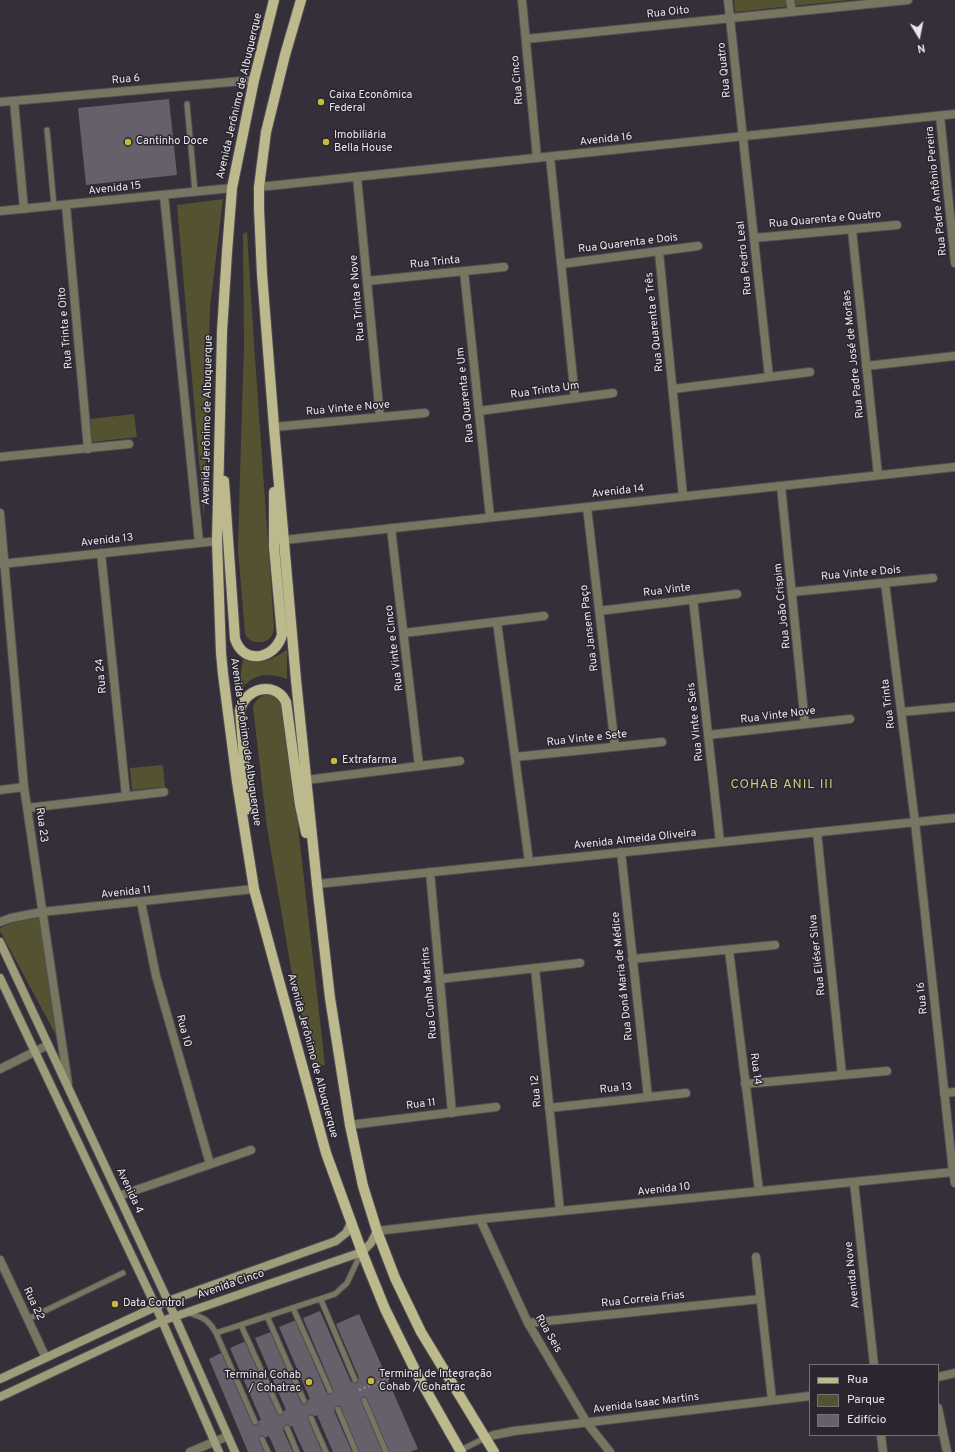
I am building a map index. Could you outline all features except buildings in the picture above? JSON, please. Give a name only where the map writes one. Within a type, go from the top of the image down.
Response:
[{"type":"main road","name":"Avenida Jerônimo de Albuquerque","points":[[274,0],[254,80],[232,188],[222,332],[217,541],[223,674],[237,782],[254,890],[326,1153],[351,1223],[385,1309],[425,1390],[459,1452]]},
{"type":"main road","name":"Avenida Jerônimo de Albuquerque","points":[[301,0],[285,55],[266,132],[259,187],[262,274],[274,427],[306,780],[330,998],[350,1125],[363,1186],[377,1231],[395,1278],[421,1332],[494,1452]]},
{"type":"main road","points":[[220,401],[227,539],[235,639],[244,653],[253,656],[265,655],[273,650],[279,644],[282,635],[274,547],[274,427]]},
{"type":"main road","points":[[254,890],[240,715],[242,702],[247,696],[264,689],[273,690],[279,693],[286,702],[300,805],[317,884]]},
{"type":"main road","name":"Avenida 4","points":[[0,942],[175,1316],[235,1452]]},
{"type":"main road","points":[[0,978],[156,1307],[219,1452]]},
{"type":"main road","name":"Avenida Cinco","points":[[0,1379],[168,1301],[336,1241],[346,1233],[351,1223]]},
{"type":"main road","points":[[362,1252],[371,1243],[377,1231]]},
{"type":"main road","name":"Avenida Cinco","points":[[0,1397],[162,1321],[362,1252]]},
{"type":"street","name":"Rua Cinco","points":[[522,0],[537,158]]},
{"type":"street","name":"Rua Quatro","points":[[728,0],[743,136]]},
{"type":"street","points":[[790,0],[792,12]]},
{"type":"street","name":"Rua Oito","points":[[526,39],[792,12],[860,2],[908,0]]},
{"type":"street","name":"Rua 6","points":[[0,102],[254,80]]},
{"type":"street","points":[[14,101],[24,209]]},
{"type":"street","name":"Avenida 16","points":[[259,187],[955,114]]},
{"type":"street","name":"Rua Padre Antônio Pereira","points":[[940,116],[953,221],[955,263]]},
{"type":"street","name":"Rua Pedro Leal","points":[[743,136],[769,377]]},
{"type":"street","points":[[550,157],[575,398]]},
{"type":"street","name":"Rua Trinta e Nove","points":[[357,177],[380,417]]},
{"type":"street","name":"Avenida 15","points":[[0,211],[232,188]]},
{"type":"street","name":"Avenida Jerônimo de Albuquerque","points":[[164,195],[199,542]]},
{"type":"street","name":"Rua Trinta e Oito","points":[[66,205],[88,449]]},
{"type":"street","name":"Rua Quarenta e Quatro","points":[[754,238],[852,230],[897,224]]},
{"type":"street","name":"Rua Padre José de Morães","points":[[852,230],[878,475]]},
{"type":"street","name":"Rua Quarenta e Dois","points":[[562,264],[698,246]]},
{"type":"street","name":"Rua Quarenta e Três","points":[[659,252],[683,496]]},
{"type":"street","name":"Rua Trinta","points":[[367,281],[504,267]]},
{"type":"street","name":"Rua Quarenta e Um","points":[[464,271],[490,517]]},
{"type":"street","points":[[866,366],[955,356]]},
{"type":"street","points":[[673,389],[810,372]]},
{"type":"street","name":"Rua Trinta Um","points":[[479,411],[613,393]]},
{"type":"street","name":"Rua Vinte e Nove","points":[[274,427],[425,413]]},
{"type":"street","points":[[0,457],[129,444]]},
{"type":"street","name":"Avenida 14","points":[[284,540],[955,467]]},
{"type":"street","name":"Rua João Crispim","points":[[782,486],[805,724]]},
{"type":"street","name":"Rua Jansem Paço","points":[[587,507],[615,747]]},
{"type":"street","name":"Rua 23","points":[[0,513],[3,564],[24,787],[68,1087]]},
{"type":"street","name":"Rua Vinte e Cinco","points":[[391,528],[419,766]]},
{"type":"street","name":"Avenida 13","points":[[3,564],[217,541]]},
{"type":"street","name":"Rua 24","points":[[101,553],[126,796]]},
{"type":"street","name":"Rua Vinte e Dois","points":[[792,592],[933,578]]},
{"type":"street","name":"Rua Trinta","points":[[885,583],[915,822]]},
{"type":"street","name":"Rua Vinte","points":[[599,611],[737,594]]},
{"type":"street","name":"Rua Vinte e Seis","points":[[693,599],[720,842]]},
{"type":"street","points":[[404,633],[544,616]]},
{"type":"street","points":[[497,622],[529,862]]},
{"type":"street","points":[[901,712],[955,707]]},
{"type":"street","name":"Rua Vinte Nove","points":[[708,735],[850,719]]},
{"type":"street","name":"Rua Vinte e Sete","points":[[515,757],[662,742]]},
{"type":"street","points":[[306,780],[460,761]]},
{"type":"street","points":[[0,790],[24,787]]},
{"type":"street","points":[[27,808],[164,792]]},
{"type":"street","name":"Avenida Almeida Oliveira","points":[[317,884],[955,818]]},
{"type":"street","name":"Rua 16","points":[[915,822],[955,1183]]},
{"type":"street","name":"Rua Eliéser Silva","points":[[817,832],[842,1075]]},
{"type":"street","name":"Rua Doná Maria de Médice","points":[[621,852],[648,1097]]},
{"type":"street","name":"Rua Cunha Martins","points":[[430,872],[452,1113]]},
{"type":"street","name":"Avenida 11","points":[[0,922],[11,918],[42,912],[254,890]]},
{"type":"street","name":"Rua 10","points":[[141,902],[156,976],[210,1164]]},
{"type":"street","points":[[632,959],[775,945]]},
{"type":"street","name":"Rua 14","points":[[729,950],[759,1191]]},
{"type":"street","points":[[440,979],[580,963]]},
{"type":"street","name":"Rua 12","points":[[535,968],[560,1212]]},
{"type":"street","points":[[0,1069],[48,1045]]},
{"type":"street","points":[[745,1084],[886,1070]]},
{"type":"street","points":[[944,1093],[955,1092]]},
{"type":"street","name":"Rua 13","points":[[549,1108],[686,1093]]},
{"type":"street","name":"Rua 11","points":[[350,1125],[496,1108]]},
{"type":"street","points":[[119,1196],[251,1150]]},
{"type":"street","name":"Avenida 10","points":[[377,1231],[480,1219],[953,1172]]},
{"type":"street","name":"Avenida Nove","points":[[854,1182],[874,1364]]},
{"type":"street","name":"Rua Seis","points":[[480,1219],[528,1323],[587,1422],[610,1452]]},
{"type":"street","points":[[756,1257],[772,1400]]},
{"type":"street","name":"Rua 22","points":[[0,1260],[46,1358]]},
{"type":"street","name":"Rua Correia Frias","points":[[528,1323],[760,1299]]},
{"type":"street","points":[[939,1377],[955,1373]]},
{"type":"street","name":"Avenida Isaac Martins","points":[[486,1438],[514,1431],[809,1396]]},
{"type":"street","points":[[939,1413],[947,1452]]},
{"type":"street","points":[[190,1452],[228,1436]]},
{"type":"street","points":[[881,1436],[883,1452]]},
{"type":"lane","points":[[187,104],[195,192]]},
{"type":"lane","points":[[47,130],[54,206]]},
{"type":"lane","points":[[216,1333],[321,1300],[335,1294],[347,1283],[362,1252]]},
{"type":"lane","points":[[28,1319],[122,1273]]},
{"type":"lane","points":[[321,1300],[355,1380]]},
{"type":"lane","points":[[293,1308],[330,1391]]},
{"type":"lane","points":[[186,1312],[204,1318],[210,1323],[216,1333],[255,1422]]},
{"type":"lane","points":[[267,1316],[304,1401]]},
{"type":"lane","points":[[241,1325],[280,1412]]},
{"type":"lane","points":[[364,1400],[386,1452]]},
{"type":"lane","points":[[338,1409],[356,1452]]},
{"type":"lane","points":[[311,1418],[326,1452]]},
{"type":"lane","points":[[287,1428],[297,1452]]},
{"type":"lane","points":[[459,1452],[486,1438]]},
{"type":"lane","points":[[262,1439],[268,1452]]},
{"type":"path","points":[[359,1390],[397,1375]]},
{"type":"green space","points":[[734,0],[851,0],[735,12]]},
{"type":"green space","points":[[223,199],[210,307],[204,518],[177,205]]},
{"type":"green space","points":[[247,232],[274,627],[271,637],[268,640],[260,642],[249,639],[245,633],[238,550],[244,345],[243,234]]},
{"type":"green space","points":[[134,414],[137,437],[92,442],[90,419]]},
{"type":"green space","points":[[286,650],[287,679],[273,675],[256,677],[245,684],[238,691],[243,659],[260,662],[275,657]]},
{"type":"green space","points":[[268,694],[273,694],[284,702],[325,1065],[313,1067],[292,974],[267,828],[253,707],[259,698]]},
{"type":"green space","points":[[163,765],[165,787],[132,790],[130,768]]},
{"type":"green space","points":[[39,916],[64,1050],[0,931],[0,928],[17,921]]},
{"type":"place","name":"Caixa Econômica Federal","points":[[321,102]]},
{"type":"place","name":"Cantinho Doce","points":[[128,142]]},
{"type":"place","name":"Imobiliária Bella House","points":[[326,142]]},
{"type":"place","name":"Extrafarma","points":[[334,761]]},
{"type":"place","name":"Data Control","points":[[115,1304]]},
{"type":"place","name":"Terminal de Integração Cohab / Cohatrac","points":[[371,1381]]},
{"type":"place","name":"Terminal Cohab / Cohatrac","points":[[309,1382]]},
{"type":"district","name":"COHAB ANIL III","points":[[782,785]]}]
